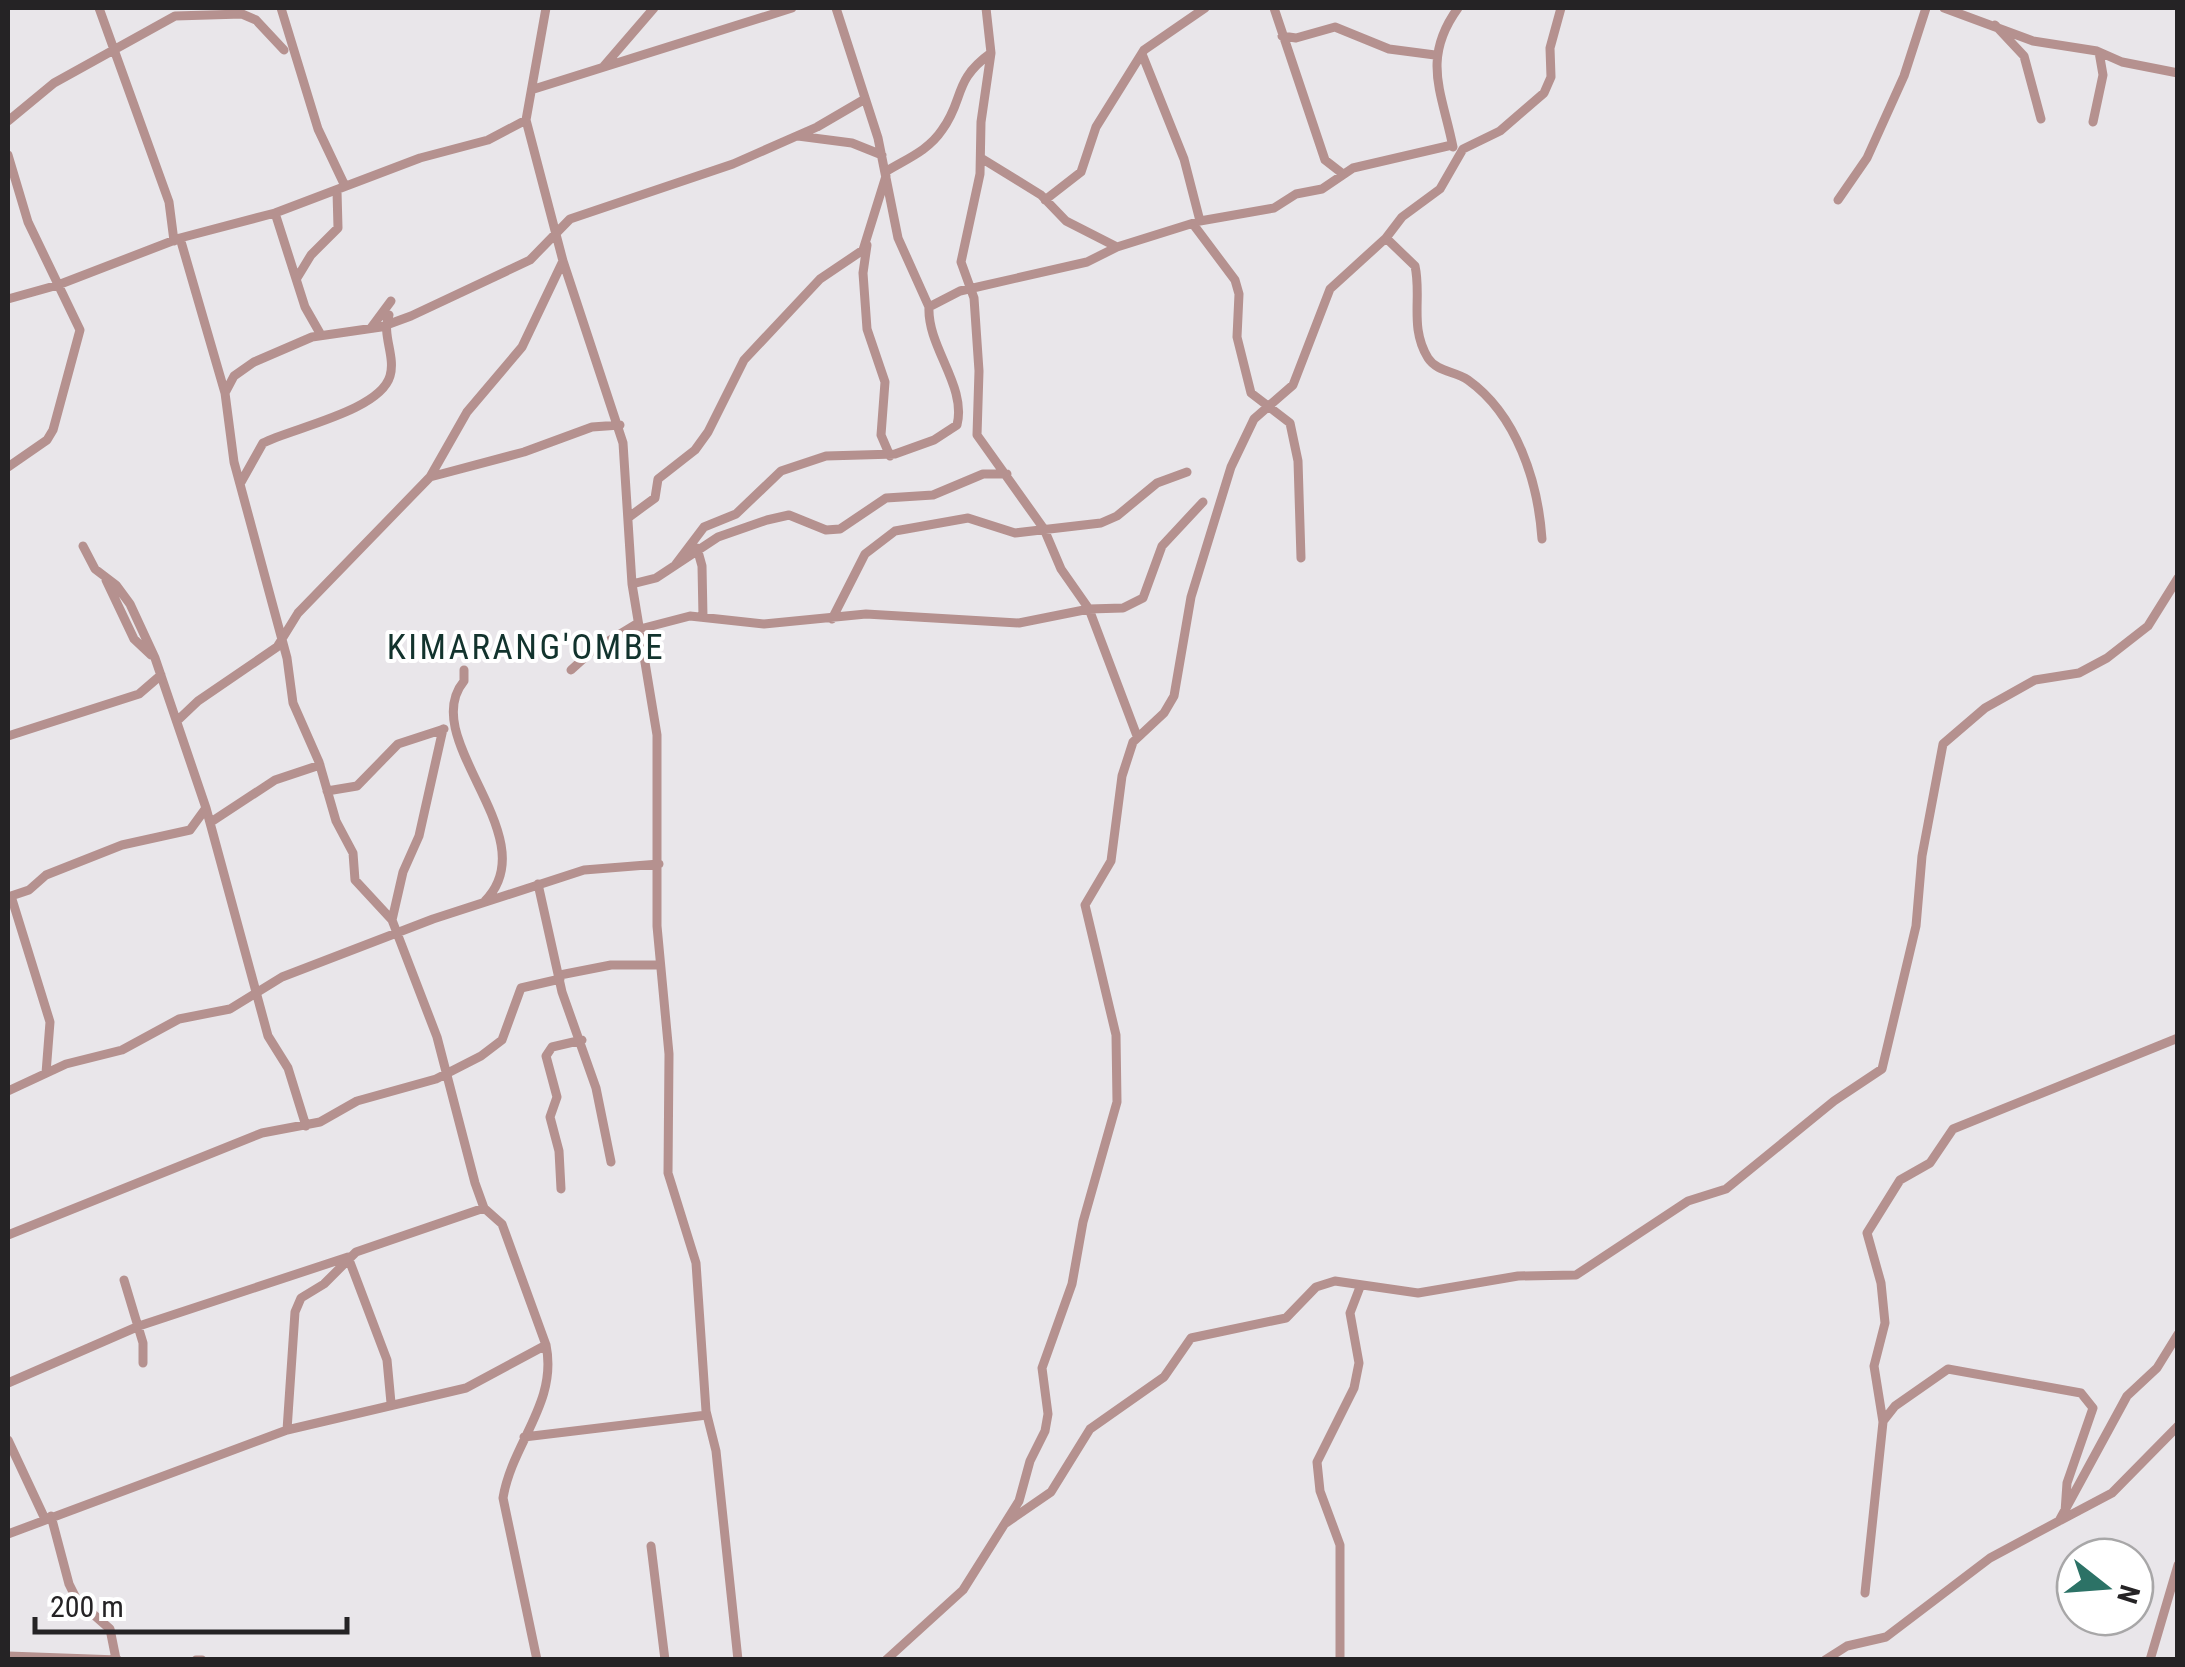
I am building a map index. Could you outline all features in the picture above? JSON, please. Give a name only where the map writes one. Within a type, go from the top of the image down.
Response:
[{"type":"street","points":[[100,8],[112,53],[168,202],[225,393],[240,484],[282,640],[293,704],[320,764],[336,821],[352,853],[354,880],[392,920],[446,1074],[484,1208],[502,1224],[546,1346],[547,1389],[524,1437],[503,1498],[537,1660]]},
{"type":"street","points":[[281,8],[318,129],[342,188]]},
{"type":"street","points":[[546,8],[526,120],[563,261],[620,425],[632,584],[657,735],[660,965],[670,1072],[668,1174],[696,1263],[707,1415],[716,1450],[738,1660]]},
{"type":"street","points":[[604,66],[654,8]]},
{"type":"street","points":[[534,89],[792,8]]},
{"type":"street","points":[[676,564],[704,527],[736,514],[781,471],[826,456],[890,456],[934,440],[957,425],[954,394],[932,337],[929,307],[898,238],[882,155],[836,8]]},
{"type":"street","points":[[986,8],[991,53],[980,122],[980,158],[960,262],[970,288],[979,371],[976,435],[1044,529],[1061,569],[1089,609],[1137,736]]},
{"type":"street","points":[[1045,200],[1082,172],[1096,126],[1142,54],[1205,8]]},
{"type":"street","points":[[1274,8],[1325,160],[1343,174]]},
{"type":"street","points":[[1456,161],[1435,56],[1458,8]]},
{"type":"street","points":[[886,1660],[963,1590],[1022,1496],[1030,1461],[1045,1431],[1048,1414],[1042,1368],[1072,1284],[1083,1222],[1117,1102],[1116,1035],[1085,906],[1111,861],[1122,776],[1137,736],[1164,713],[1174,696],[1192,597],[1232,467],[1254,419],[1296,380],[1324,296],[1386,238],[1402,217],[1440,189],[1463,148],[1500,131],[1546,90],[1552,72],[1551,45],[1562,8]]},
{"type":"street","points":[[1838,200],[1867,158],[1904,76],[1926,8]]},
{"type":"street","points":[[1944,8],[2033,41],[2099,52],[2122,62],[2178,72]]},
{"type":"street","points":[[8,121],[54,82],[175,16],[235,12],[252,17],[284,50]]},
{"type":"street","points":[[1994,24],[2024,56],[2042,119]]},
{"type":"street","points":[[1282,36],[1296,38],[1335,27],[1380,46],[1435,56]]},
{"type":"street","points":[[2093,122],[2103,75],[2099,52]]},
{"type":"street","points":[[890,456],[880,435],[885,382],[867,329],[863,273],[867,243],[886,174],[922,151],[943,130],[962,80],[991,53]]},
{"type":"street","points":[[1142,54],[1184,159],[1197,223],[1235,280],[1243,369],[1251,392],[1290,423],[1295,439],[1301,558]]},
{"type":"street","points":[[371,328],[381,310],[399,322],[530,260],[570,219],[733,164],[864,99]]},
{"type":"street","points":[[8,298],[58,285],[177,239],[275,213],[420,158],[505,134],[526,120]]},
{"type":"street","points":[[796,136],[860,145],[882,155]]},
{"type":"street","points":[[929,307],[970,288],[1087,262],[1117,247],[1197,223],[1274,208],[1296,194],[1322,188],[1343,174],[1452,146]]},
{"type":"street","points":[[8,155],[28,222],[80,330],[70,374],[47,440],[8,467]]},
{"type":"street","points":[[980,158],[1045,200],[1066,222],[1117,247]]},
{"type":"street","points":[[297,278],[310,255],[338,228],[334,195],[342,188]]},
{"type":"street","points":[[275,213],[321,335]]},
{"type":"street","points":[[1386,238],[1415,266],[1415,318],[1427,357],[1434,365],[1475,386],[1522,451],[1531,472],[1542,539]]},
{"type":"street","points":[[629,517],[655,498],[658,480],[700,444],[744,360],[820,279],[856,258],[867,243]]},
{"type":"street","points":[[178,720],[198,701],[256,665],[282,640],[298,613],[430,476],[466,412],[522,347],[563,261]]},
{"type":"street","points":[[225,393],[234,376],[249,366],[321,335],[371,328],[388,313]]},
{"type":"street","points":[[240,484],[263,443],[302,431],[364,403],[386,384],[391,369],[388,313]]},
{"type":"street","points":[[430,476],[524,452],[592,427],[620,425]]},
{"type":"street","points":[[832,619],[865,554],[895,531],[968,518],[1016,533],[1110,520],[1141,494],[1187,472]]},
{"type":"street","points":[[632,584],[656,578],[697,548],[731,531],[782,516],[826,530],[840,529],[886,498],[933,495],[983,474],[1007,474]]},
{"type":"street","points":[[571,670],[592,652],[639,626],[659,620],[703,616],[764,624],[866,614],[1019,623],[1089,609],[1123,608],[1143,598],[1162,546],[1204,502]]},
{"type":"street","points":[[83,546],[105,578],[134,638],[155,658],[211,822],[270,1042],[288,1068],[306,1126]]},
{"type":"street","points":[[697,548],[702,566],[703,616]]},
{"type":"street","points":[[1003,1525],[1051,1492],[1090,1429],[1164,1377],[1191,1338],[1286,1318],[1316,1288],[1329,1282],[1418,1293],[1518,1276],[1576,1275],[1688,1201],[1726,1189],[1834,1100],[1882,1069],[1913,939],[1922,856],[1943,744],[1986,708],[2035,680],[2079,673],[2107,658],[2148,626],[2178,578]]},
{"type":"street","points":[[464,670],[464,681],[452,698],[456,723],[471,769],[491,809],[504,865],[502,882],[483,903]]},
{"type":"street","points":[[8,736],[139,694],[161,675]]},
{"type":"street","points":[[328,791],[357,786],[398,744],[456,723]]},
{"type":"street","points":[[392,920],[403,872],[419,836],[443,729]]},
{"type":"street","points":[[211,822],[275,780],[320,764]]},
{"type":"street","points":[[46,1072],[50,1022],[9,896],[29,890],[46,875],[122,845],[190,830],[206,808]]},
{"type":"street","points":[[8,1091],[46,1072],[122,1050],[179,1020],[230,1009],[282,977],[396,932],[538,884],[605,866],[659,864]]},
{"type":"street","points":[[538,884],[612,1162]]},
{"type":"street","points":[[8,1235],[262,1133],[306,1126],[357,1101],[446,1074],[502,1040],[521,988],[611,965],[660,965]]},
{"type":"street","points":[[1865,1594],[1883,1422],[1874,1381],[1884,1332],[1879,1272],[1866,1240],[1900,1180],[1930,1163],[1954,1128],[2098,1066],[2178,1038]]},
{"type":"street","points":[[562,1188],[559,1150],[550,1117],[557,1098],[546,1056],[552,1046],[582,1040]]},
{"type":"street","points":[[8,1383],[139,1326],[484,1208]]},
{"type":"street","points":[[348,1256],[387,1360],[391,1402]]},
{"type":"street","points":[[287,1430],[295,1312],[301,1298],[324,1284],[348,1256]]},
{"type":"street","points":[[124,1280],[139,1326],[143,1363]]},
{"type":"street","points":[[1340,1660],[1340,1545],[1320,1491],[1316,1462],[1354,1388],[1359,1364],[1350,1313],[1360,1287]]},
{"type":"street","points":[[2062,1517],[2127,1396],[2157,1368],[2178,1334]]},
{"type":"street","points":[[8,1534],[287,1430],[391,1402],[466,1388],[546,1346]]},
{"type":"street","points":[[1883,1422],[1894,1406],[1948,1369],[2081,1393],[2094,1408],[2068,1483],[2062,1517]]},
{"type":"street","points":[[524,1437],[707,1415]]},
{"type":"street","points":[[1826,1660],[1847,1646],[1883,1639],[1990,1558],[2112,1493],[2178,1426]]},
{"type":"street","points":[[8,1440],[48,1518],[68,1584],[76,1600],[110,1629],[117,1659],[8,1656]]},
{"type":"street","points":[[651,1546],[665,1660]]},
{"type":"street","points":[[2150,1660],[2178,1564]]},
{"type":"district","name":"KIMARANG'OMBE","points":[[526,647]]}]
